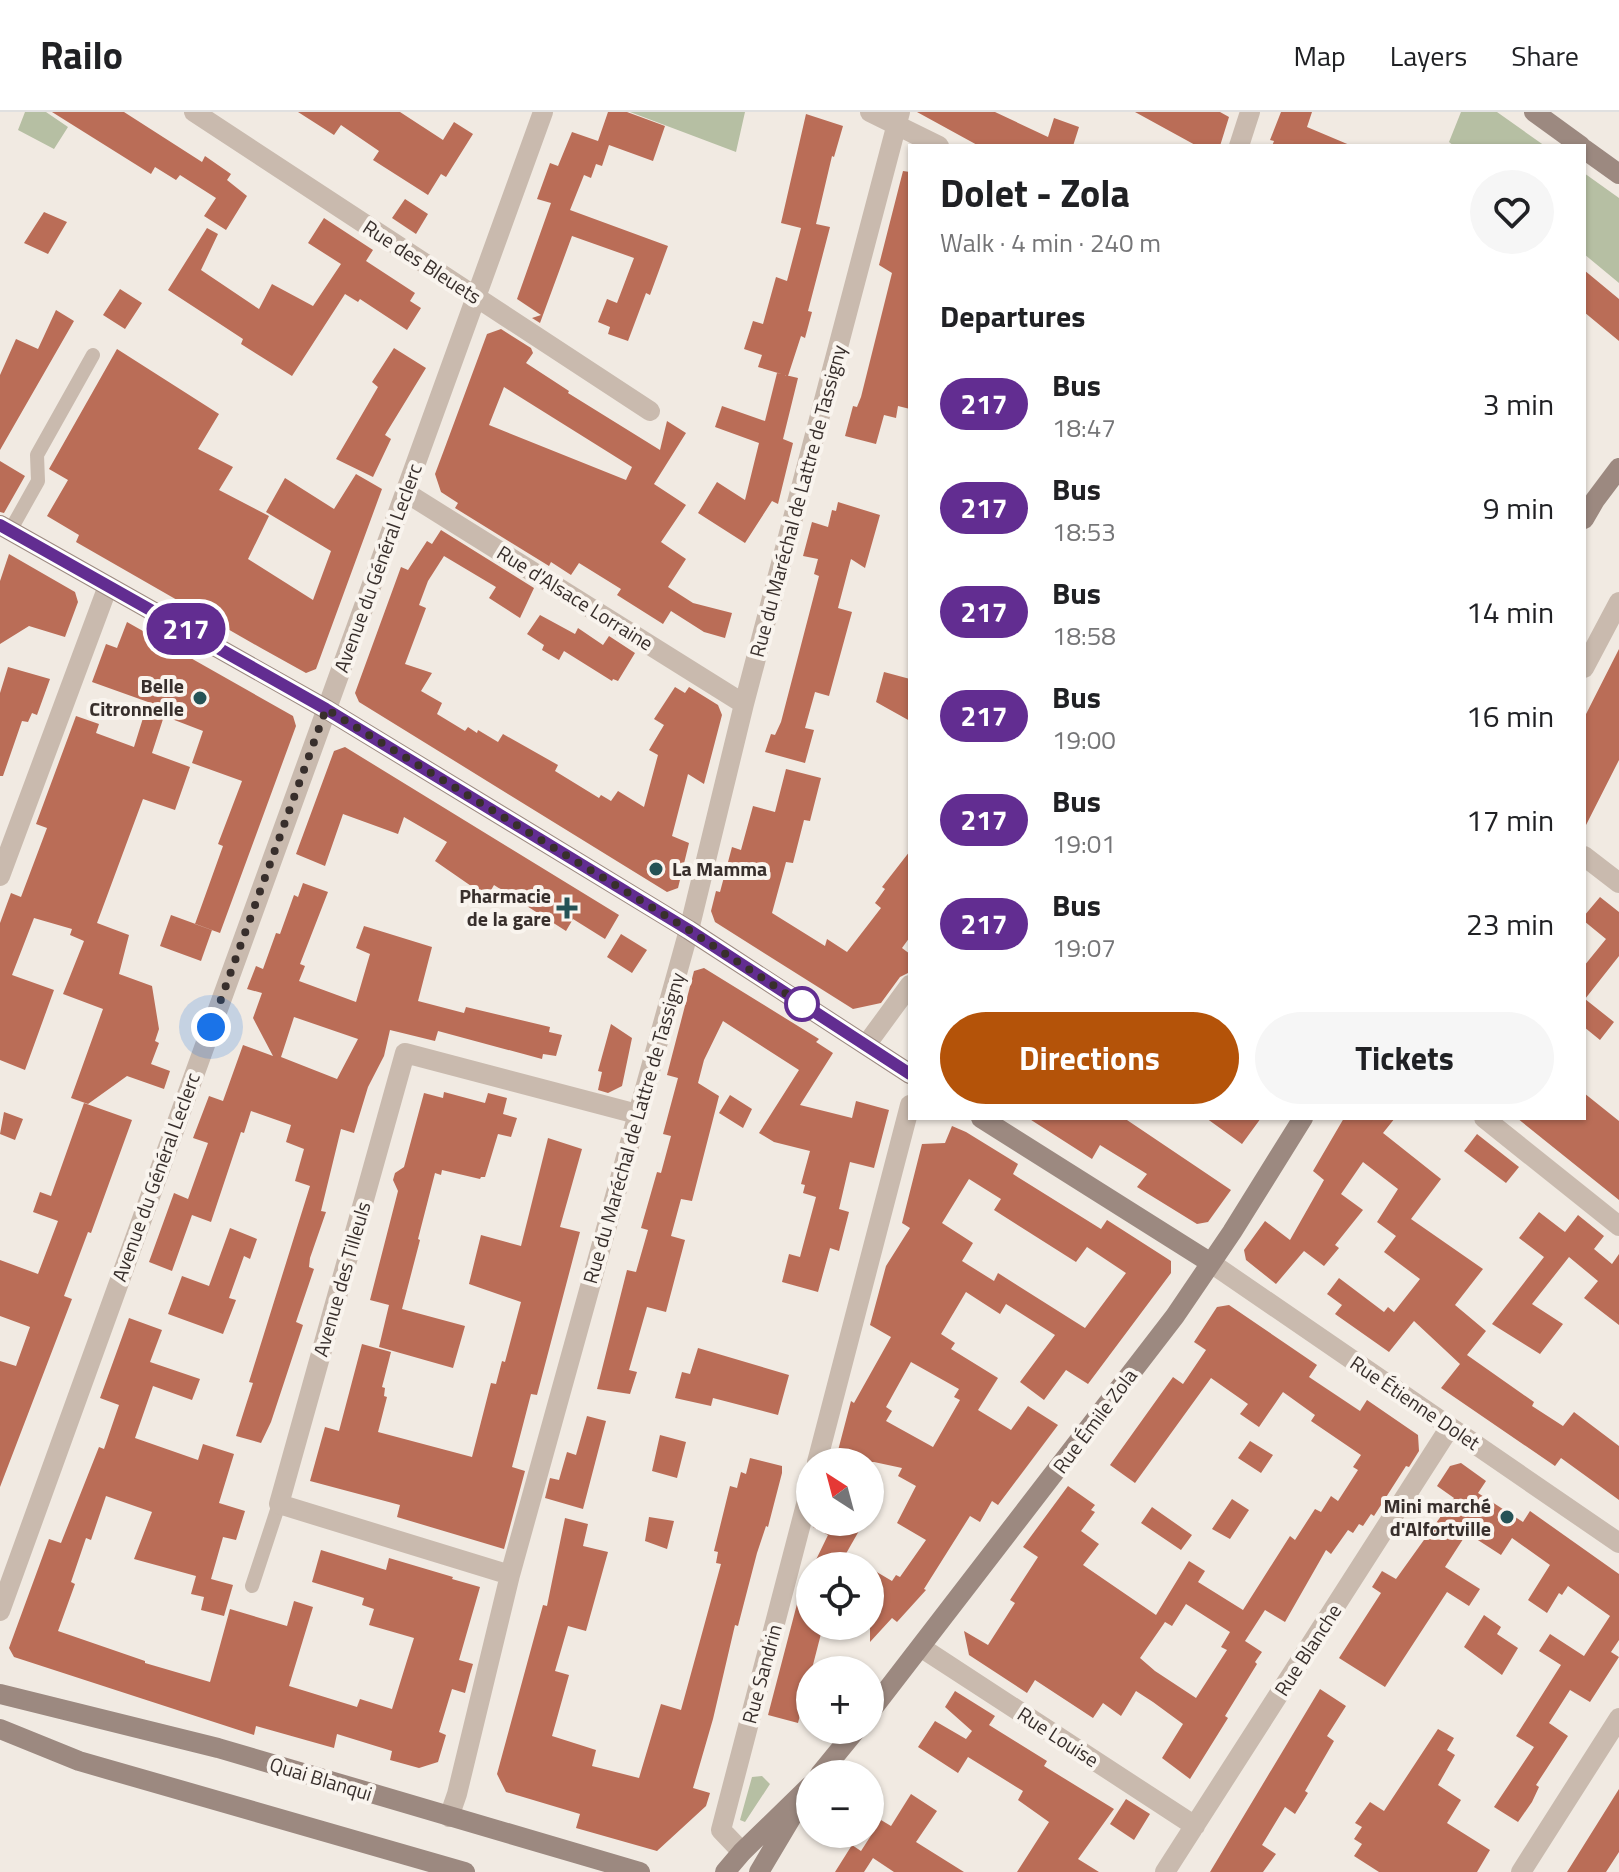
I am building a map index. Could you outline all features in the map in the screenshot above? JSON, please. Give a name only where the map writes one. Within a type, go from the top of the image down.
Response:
[{"type":"main road","points":[[1534,112],[1578,144]]},
{"type":"main road","points":[[1586,150],[1619,174]]},
{"type":"main road","points":[[1589,497],[1619,468]]},
{"type":"main road","points":[[5,528],[326,709],[689,930],[908,1073]]},
{"type":"main road","points":[[984,1120],[1211,1263]]},
{"type":"main road","name":"Rue Émile Zola","points":[[884,1695],[1175,1316],[1302,1120]]},
{"type":"main road","name":"Quai Blanqui","points":[[0,1694],[218,1748],[640,1872]]},
{"type":"main road","points":[[0,1729],[79,1761],[465,1872]]},
{"type":"main road","points":[[831,1760],[845,1744]]},
{"type":"main road","points":[[725,1872],[796,1800]]},
{"type":"main road","points":[[759,1872],[796,1810]]},
{"type":"street","name":"Rue des Bleuets","points":[[194,112],[650,411]]},
{"type":"street","name":"Avenue du Général Leclerc","points":[[0,1611],[543,112]]},
{"type":"street","points":[[870,112],[899,118],[936,144]]},
{"type":"street","points":[[1240,144],[1250,112]]},
{"type":"street","name":"Rue du Maréchal de Lattre de Tassigny","points":[[449,1817],[510,1575],[689,930],[744,704],[899,118]]},
{"type":"street","name":"Rue d'Alsace Lorraine","points":[[405,492],[744,704]]},
{"type":"street","points":[[0,876],[108,586]]},
{"type":"street","points":[[1586,664],[1619,602]]},
{"type":"street","points":[[1586,858],[1619,883]]},
{"type":"street","points":[[866,1045],[908,988]]},
{"type":"street","name":"Avenue des Tilleuls","points":[[279,1504],[405,1053],[637,1114]]},
{"type":"street","points":[[821,1448],[908,1113]]},
{"type":"street","points":[[1486,1120],[1619,1226]]},
{"type":"street","name":"Rue Étienne Dolet","points":[[1211,1263],[1619,1543]]},
{"type":"street","name":"Rue Blanche","points":[[1165,1872],[1450,1427]]},
{"type":"street","points":[[279,1504],[510,1575]]},
{"type":"street","name":"Rue Sandrin","points":[[742,1852],[721,1830],[798,1536]]},
{"type":"street","name":"Rue Louise","points":[[922,1648],[1195,1826]]},
{"type":"street","points":[[1521,1872],[1619,1718]]},
{"type":"lane","points":[[5,528],[38,481],[37,455],[93,355]]},
{"type":"lane","points":[[252,1586],[279,1504]]},
{"type":"green space","points":[[25,112],[46,112],[68,127],[54,149],[18,130]]},
{"type":"green space","points":[[630,112],[745,112],[736,152]]},
{"type":"green space","points":[[1461,112],[1497,112],[1542,144],[1452,144],[1449,142]]},
{"type":"green space","points":[[1586,174],[1619,198],[1619,283],[1586,256]]},
{"type":"green space","points":[[762,1776],[770,1784],[745,1822],[740,1820],[752,1777]]},
{"type":"building","points":[[52,112],[124,112],[202,162],[205,156],[231,174],[227,180],[247,196],[226,230],[204,216],[216,198],[180,175],[176,180],[155,167],[151,174]]},
{"type":"building","points":[[298,112],[400,112],[443,140],[454,122],[473,134],[446,177],[441,174],[428,195],[373,160],[379,151],[341,125],[334,135]]},
{"type":"building","points":[[608,112],[627,112],[665,126],[653,161],[609,145],[602,166],[596,164],[591,178],[584,175],[570,210],[668,246],[650,295],[646,293],[628,341],[608,334],[610,327],[598,322],[607,299],[617,303],[634,258],[572,236],[540,323],[532,318],[541,315],[517,299],[551,203],[537,199],[550,163],[558,166],[572,132],[598,141]]},
{"type":"building","points":[[917,112],[995,112],[1048,137],[1054,118],[1079,127],[1074,144],[975,144]]},
{"type":"building","points":[[1135,112],[1220,112],[1229,117],[1221,144],[1193,144]]},
{"type":"building","points":[[1281,112],[1312,112],[1307,127],[1347,144],[1273,144],[1274,141],[1270,140]]},
{"type":"building","points":[[806,114],[843,126],[832,156],[816,224],[830,227],[808,311],[812,312],[805,338],[801,336],[788,376],[758,367],[762,355],[744,349],[753,321],[763,324],[776,277],[787,281],[801,228],[781,223]]},
{"type":"building","points":[[903,171],[908,172],[908,408],[898,406],[896,418],[884,415],[876,444],[845,436],[853,406],[857,407],[861,397],[892,273],[879,265]]},
{"type":"building","points":[[405,199],[428,214],[416,234],[392,218]]},
{"type":"building","points":[[44,212],[67,222],[48,254],[24,243]]},
{"type":"building","points":[[324,218],[373,250],[366,261],[415,293],[410,301],[421,308],[407,330],[360,299],[358,302],[345,294],[292,376],[241,344],[243,339],[168,290],[207,228],[218,234],[201,270],[259,309],[272,284],[313,306],[341,264],[308,243]]},
{"type":"building","points":[[1586,272],[1619,299],[1619,341],[1586,314]]},
{"type":"building","points":[[120,289],[142,303],[125,329],[103,315]]},
{"type":"building","points":[[56,310],[74,321],[0,450],[0,375],[16,339],[38,349]]},
{"type":"building","points":[[501,329],[531,348],[533,353],[526,363],[660,450],[667,421],[686,433],[654,484],[686,505],[661,542],[686,559],[668,587],[693,603],[732,613],[725,638],[704,632],[671,611],[663,624],[617,595],[621,589],[579,563],[571,575],[551,562],[549,566],[455,508],[458,503],[441,492],[435,474],[487,334]],"holes":[[[504,387],[632,467],[626,480],[489,425]]]},
{"type":"building","points":[[394,348],[426,368],[385,435],[391,439],[373,477],[336,459],[378,387],[372,382]]},
{"type":"building","points":[[117,349],[219,414],[198,449],[233,467],[219,490],[269,516],[248,559],[313,600],[331,551],[266,512],[285,478],[334,509],[356,474],[382,489],[316,669],[306,673],[261,648],[76,542],[79,535],[47,516],[68,480],[49,469]]},
{"type":"building","points":[[777,373],[798,378],[783,439],[793,443],[778,504],[772,501],[745,543],[698,513],[717,482],[745,500],[759,443],[715,427],[722,406],[765,421]]},
{"type":"building","points":[[0,461],[25,476],[4,513],[0,512]]},
{"type":"building","points":[[838,502],[880,515],[865,568],[851,559],[838,608],[852,612],[829,696],[815,692],[805,728],[814,730],[805,763],[765,752],[771,734],[775,735],[781,722],[819,576],[814,574],[818,559],[803,556],[812,522],[828,527],[832,510],[836,511]]},
{"type":"building","points":[[441,530],[534,588],[520,618],[489,598],[496,587],[444,556],[428,581],[419,605],[426,608],[405,664],[432,673],[421,691],[442,703],[437,714],[465,731],[468,727],[477,733],[478,730],[498,742],[503,734],[558,765],[555,771],[599,798],[601,795],[611,801],[618,791],[644,807],[658,755],[649,750],[664,725],[654,719],[675,687],[685,693],[689,687],[718,705],[722,715],[704,784],[688,774],[672,836],[689,843],[678,888],[667,892],[359,702],[355,693],[401,567],[408,570],[427,541],[432,544]]},
{"type":"building","points":[[9,554],[75,592],[78,602],[65,637],[29,626],[0,644],[0,581]]},
{"type":"building","points":[[540,615],[575,634],[578,628],[603,645],[609,636],[635,653],[618,681],[612,681],[564,651],[559,660],[542,650],[544,645],[527,634]]},
{"type":"building","points":[[127,622],[293,716],[296,726],[220,933],[195,924],[223,846],[218,844],[242,781],[192,763],[203,731],[164,716],[152,753],[190,767],[175,810],[143,799],[97,923],[129,935],[119,974],[152,986],[159,1029],[155,1041],[159,1043],[151,1064],[170,1071],[164,1089],[127,1076],[88,1104],[71,1098],[103,1009],[63,994],[84,941],[70,935],[72,929],[34,918],[12,975],[54,990],[25,1070],[0,1060],[0,923],[11,893],[21,897],[47,828],[36,824],[76,716],[99,724],[96,733],[134,747],[148,702],[92,682],[106,644],[117,648]]},
{"type":"building","points":[[1619,649],[1619,760],[1586,825],[1586,714]]},
{"type":"building","points":[[8,667],[50,679],[37,715],[32,713],[28,722],[22,721],[3,776],[0,776],[0,693]]},
{"type":"building","points":[[884,672],[908,678],[908,720],[876,702]]},
{"type":"building","points":[[345,747],[619,915],[605,939],[573,919],[566,931],[494,885],[487,897],[435,861],[447,842],[404,817],[398,834],[343,814],[325,866],[296,854],[334,751]]},
{"type":"building","points":[[786,769],[821,778],[810,821],[804,820],[793,863],[786,862],[772,913],[825,946],[827,939],[847,952],[881,908],[875,903],[885,889],[882,887],[908,854],[908,940],[902,948],[908,952],[908,973],[900,977],[881,1003],[853,1009],[715,922],[711,911],[716,891],[720,892],[732,847],[741,850],[753,806],[775,812]]},
{"type":"building","points":[[303,883],[328,892],[300,964],[305,966],[299,981],[356,1002],[370,954],[356,948],[364,926],[432,947],[418,1001],[464,1013],[466,1007],[550,1027],[549,1032],[562,1035],[556,1056],[543,1054],[542,1059],[438,1031],[435,1041],[390,1030],[384,1056],[368,1087],[354,1133],[341,1129],[321,1211],[326,1212],[310,1258],[309,1267],[314,1269],[296,1322],[303,1325],[261,1443],[236,1436],[253,1383],[249,1382],[310,1186],[295,1181],[304,1149],[286,1142],[291,1125],[251,1111],[211,1222],[192,1215],[172,1271],[149,1262],[174,1193],[188,1199],[208,1143],[193,1138],[209,1096],[223,1101],[243,1045],[273,1056],[253,1018],[262,993],[247,989],[256,966],[263,969],[294,895],[298,897]],"holes":[[[294,1017],[358,1039],[337,1079],[281,1057]]]},
{"type":"building","points":[[1600,897],[1619,912],[1619,956],[1586,998],[1586,964],[1606,939],[1586,923],[1586,914]]},
{"type":"building","points":[[171,915],[212,930],[201,961],[160,946]]},
{"type":"building","points":[[621,934],[647,950],[632,973],[607,957]]},
{"type":"building","points":[[704,968],[819,1039],[816,1042],[833,1053],[800,1105],[852,1118],[856,1101],[889,1110],[874,1168],[850,1162],[839,1209],[849,1212],[839,1251],[830,1248],[818,1292],[782,1282],[789,1254],[800,1257],[816,1197],[803,1193],[805,1185],[801,1184],[810,1151],[774,1142],[759,1133],[799,1070],[723,1021],[704,1060],[698,1083],[719,1096],[692,1201],[681,1199],[671,1236],[685,1240],[666,1312],[647,1307],[629,1370],[637,1372],[630,1394],[597,1389],[627,1270],[636,1272],[648,1230],[641,1228],[671,1136],[663,1134],[678,1078],[667,1075],[694,971]]},
{"type":"building","points":[[1586,1000],[1614,1022],[1600,1040],[1586,1029]]},
{"type":"building","points":[[611,1024],[632,1038],[622,1086],[608,1093],[598,1090],[602,1072],[598,1071]]},
{"type":"building","points":[[444,1092],[485,1103],[488,1093],[507,1098],[503,1114],[517,1118],[511,1137],[498,1134],[485,1177],[480,1179],[442,1170],[441,1175],[435,1173],[418,1239],[402,1309],[465,1326],[453,1368],[379,1347],[389,1305],[370,1300],[398,1191],[393,1180],[395,1173],[404,1167],[424,1093],[443,1098]]},
{"type":"building","points":[[730,1095],[752,1109],[743,1128],[719,1113]]},
{"type":"building","points":[[1586,1095],[1619,1121],[1619,1200],[1519,1120],[1586,1120]]},
{"type":"building","points":[[84,1103],[132,1120],[91,1233],[88,1232],[64,1296],[72,1299],[0,1487],[0,1361],[16,1366],[30,1327],[0,1316],[0,1260],[38,1274],[58,1221],[33,1212],[40,1192],[51,1196]]},
{"type":"building","points":[[4,1112],[23,1119],[15,1140],[0,1134]]},
{"type":"building","points":[[1031,1120],[1127,1120],[1231,1190],[1208,1222],[1197,1224],[1137,1187],[1147,1174],[1100,1145],[1092,1159]]},
{"type":"building","points":[[1209,1120],[1260,1120],[1242,1144]]},
{"type":"building","points":[[1343,1120],[1393,1120],[1383,1133],[1441,1179],[1411,1219],[1483,1269],[1455,1305],[1486,1331],[1467,1355],[1563,1426],[1574,1412],[1619,1446],[1619,1500],[1561,1458],[1555,1466],[1441,1388],[1460,1364],[1414,1321],[1389,1352],[1335,1314],[1342,1305],[1327,1294],[1339,1278],[1384,1312],[1388,1307],[1394,1312],[1420,1279],[1384,1252],[1396,1236],[1377,1222],[1398,1189],[1363,1162],[1341,1194],[1363,1210],[1335,1245],[1339,1248],[1324,1266],[1304,1251],[1276,1284],[1246,1260],[1244,1250],[1265,1221],[1290,1240],[1324,1180],[1313,1171]]},
{"type":"building","points":[[952,1126],[966,1132],[1018,1164],[1013,1174],[1101,1229],[1107,1220],[1171,1261],[1171,1273],[1088,1384],[1066,1370],[1044,1400],[1020,1382],[1055,1335],[1006,1304],[1000,1314],[966,1292],[941,1334],[955,1343],[951,1349],[998,1378],[978,1410],[1011,1430],[1028,1406],[1058,1425],[998,1505],[992,1501],[980,1522],[970,1516],[926,1590],[897,1622],[892,1618],[884,1627],[884,1576],[892,1581],[896,1575],[900,1577],[926,1540],[897,1523],[916,1486],[898,1476],[902,1468],[884,1464],[884,1448],[839,1448],[851,1401],[854,1403],[891,1337],[870,1325],[886,1266],[910,1228],[902,1223],[922,1144],[945,1143]],"holes":[[[969,1179],[1001,1199],[994,1210],[1076,1262],[1087,1247],[1126,1273],[1085,1328],[998,1273],[994,1281],[962,1261],[973,1243],[942,1223]],[[911,1362],[959,1389],[954,1397],[960,1400],[933,1447],[886,1421],[892,1411],[886,1407]]]},
{"type":"building","points":[[1477,1134],[1519,1167],[1506,1183],[1464,1151]]},
{"type":"building","points":[[548,1138],[582,1149],[560,1227],[580,1232],[537,1395],[531,1394],[512,1467],[525,1471],[504,1549],[397,1517],[400,1505],[310,1481],[325,1427],[339,1431],[362,1344],[391,1352],[382,1387],[387,1397],[378,1432],[472,1457],[491,1383],[496,1384],[502,1361],[505,1362],[521,1302],[469,1284],[481,1235],[521,1246]]},
{"type":"building","points":[[1539,1212],[1565,1232],[1578,1215],[1604,1236],[1594,1249],[1612,1264],[1619,1254],[1619,1325],[1584,1298],[1598,1281],[1569,1257],[1532,1304],[1563,1324],[1540,1354],[1492,1324],[1544,1257],[1519,1238]]},
{"type":"building","points":[[230,1228],[257,1239],[250,1259],[244,1256],[229,1298],[236,1300],[223,1334],[168,1314],[182,1276],[209,1286]]},
{"type":"building","points":[[1229,1305],[1317,1365],[1309,1377],[1360,1411],[1367,1400],[1418,1435],[1419,1451],[1374,1516],[1371,1514],[1363,1526],[1359,1524],[1353,1533],[1348,1530],[1331,1554],[1326,1550],[1285,1622],[1265,1610],[1245,1641],[1262,1652],[1255,1662],[1257,1664],[1190,1779],[1162,1758],[1183,1724],[1153,1702],[1136,1691],[1121,1716],[1103,1703],[1093,1718],[1035,1680],[1027,1693],[969,1655],[964,1631],[988,1645],[1015,1603],[1010,1600],[1038,1557],[1023,1547],[1068,1486],[1095,1505],[1091,1510],[1095,1512],[1081,1531],[1099,1544],[1083,1565],[1156,1615],[1189,1561],[1205,1571],[1198,1582],[1243,1610],[1290,1536],[1295,1540],[1315,1509],[1321,1512],[1331,1496],[1338,1501],[1358,1470],[1353,1467],[1361,1455],[1311,1421],[1315,1415],[1283,1392],[1259,1427],[1240,1414],[1248,1404],[1211,1378],[1135,1483],[1110,1465],[1173,1377],[1183,1384],[1206,1350],[1194,1342],[1217,1307]],"holes":[[[1186,1604],[1230,1632],[1221,1647],[1227,1650],[1196,1698],[1140,1658],[1165,1622],[1172,1626]]]},
{"type":"building","points":[[129,1318],[162,1330],[150,1362],[200,1379],[192,1400],[153,1386],[135,1438],[198,1460],[203,1444],[234,1454],[219,1503],[245,1511],[236,1540],[223,1537],[211,1579],[233,1585],[224,1616],[201,1610],[204,1597],[191,1594],[196,1576],[134,1559],[152,1512],[106,1496],[91,1540],[86,1538],[71,1582],[75,1584],[58,1631],[145,1663],[210,1682],[230,1609],[287,1626],[294,1601],[313,1607],[289,1686],[357,1707],[360,1699],[392,1709],[414,1638],[369,1625],[374,1609],[362,1605],[364,1598],[312,1582],[321,1550],[386,1570],[389,1558],[453,1577],[480,1587],[459,1660],[473,1664],[465,1693],[452,1689],[439,1732],[446,1735],[438,1762],[419,1768],[390,1760],[392,1751],[337,1734],[334,1748],[256,1726],[254,1735],[14,1657],[9,1648],[49,1539],[61,1543],[99,1447],[104,1449],[119,1405],[100,1398]]},
{"type":"building","points":[[698,1348],[789,1375],[778,1415],[713,1398],[711,1406],[675,1398],[682,1372],[690,1374]]},
{"type":"building","points":[[587,1416],[606,1421],[583,1509],[545,1498],[550,1478],[559,1480],[567,1452],[576,1455]]},
{"type":"building","points":[[660,1435],[686,1442],[677,1478],[652,1471]]},
{"type":"building","points":[[1250,1441],[1273,1455],[1261,1473],[1238,1458]]},
{"type":"building","points":[[750,1458],[782,1466],[782,1473],[738,1626],[735,1625],[693,1788],[710,1793],[706,1806],[657,1851],[576,1828],[580,1814],[506,1792],[497,1774],[543,1605],[547,1606],[565,1518],[588,1524],[583,1546],[608,1552],[586,1631],[568,1626],[555,1671],[569,1675],[552,1736],[596,1750],[592,1766],[639,1778],[661,1704],[681,1710],[721,1564],[716,1563],[718,1552],[714,1551],[730,1486],[737,1488],[741,1472],[746,1474]]},
{"type":"building","points":[[1461,1463],[1486,1481],[1478,1493],[1523,1522],[1530,1511],[1619,1574],[1619,1640],[1611,1652],[1619,1657],[1590,1702],[1570,1690],[1549,1723],[1568,1736],[1536,1785],[1539,1787],[1532,1802],[1518,1822],[1494,1807],[1534,1747],[1516,1736],[1561,1665],[1539,1651],[1550,1634],[1584,1656],[1610,1616],[1568,1586],[1562,1595],[1559,1593],[1547,1613],[1528,1600],[1550,1565],[1512,1538],[1501,1555],[1467,1533],[1445,1567],[1480,1589],[1469,1606],[1447,1592],[1385,1687],[1339,1658],[1381,1593],[1372,1587],[1382,1571],[1396,1579],[1454,1498],[1437,1486],[1450,1466]]},
{"type":"building","points":[[1232,1499],[1249,1510],[1230,1539],[1212,1529]]},
{"type":"building","points":[[1152,1507],[1192,1535],[1181,1550],[1141,1523]]},
{"type":"building","points":[[649,1517],[674,1521],[667,1549],[645,1541]]},
{"type":"building","points":[[828,1536],[856,1536],[847,1552],[820,1552]]},
{"type":"building","points":[[796,1608],[796,1640],[819,1640],[815,1656],[796,1656],[796,1722],[768,1715]]},
{"type":"building","points":[[1484,1615],[1501,1627],[1497,1634],[1518,1648],[1502,1675],[1464,1647]]},
{"type":"building","points":[[1320,1689],[1346,1706],[1327,1736],[1334,1741],[1305,1791],[1308,1793],[1295,1814],[1285,1807],[1262,1845],[1276,1854],[1263,1872],[1210,1872]]},
{"type":"building","points":[[955,1691],[995,1716],[989,1725],[1047,1761],[1044,1766],[1114,1809],[1078,1859],[1099,1872],[1017,1872],[1049,1822],[1018,1800],[1023,1791],[968,1757],[958,1773],[918,1747],[935,1721],[966,1739],[972,1731],[945,1707]]},
{"type":"building","points":[[1438,1729],[1454,1738],[1447,1750],[1455,1755],[1438,1785],[1461,1800],[1447,1823],[1490,1850],[1477,1872],[1379,1872],[1354,1856],[1362,1844],[1354,1839],[1362,1827],[1355,1823],[1370,1802],[1384,1811]]},
{"type":"building","points":[[1619,1789],[1619,1852],[1606,1872],[1567,1872]]},
{"type":"building","points":[[911,1794],[937,1811],[916,1842],[964,1872],[894,1872],[873,1858],[864,1872],[835,1872],[850,1848],[861,1851],[863,1848],[884,1848],[884,1822],[891,1826]]},
{"type":"building","points":[[1126,1799],[1150,1814],[1134,1840],[1110,1824]]},
{"type":"bus line","name":"217","points":[[0,525],[326,709],[689,930],[908,1073]]},
{"type":"place","name":"Belle Citronnelle","points":[[200,698]]},
{"type":"place","name":"La Mamma","points":[[656,869]]},
{"type":"place","name":"Pharmacie de la gare","points":[[567,908]]},
{"type":"place","name":"Mini marché d'Alfortville","points":[[1507,1517]]},
{"type":"route","points":[[211,1027],[326,709],[689,930],[802,1004]]}]
